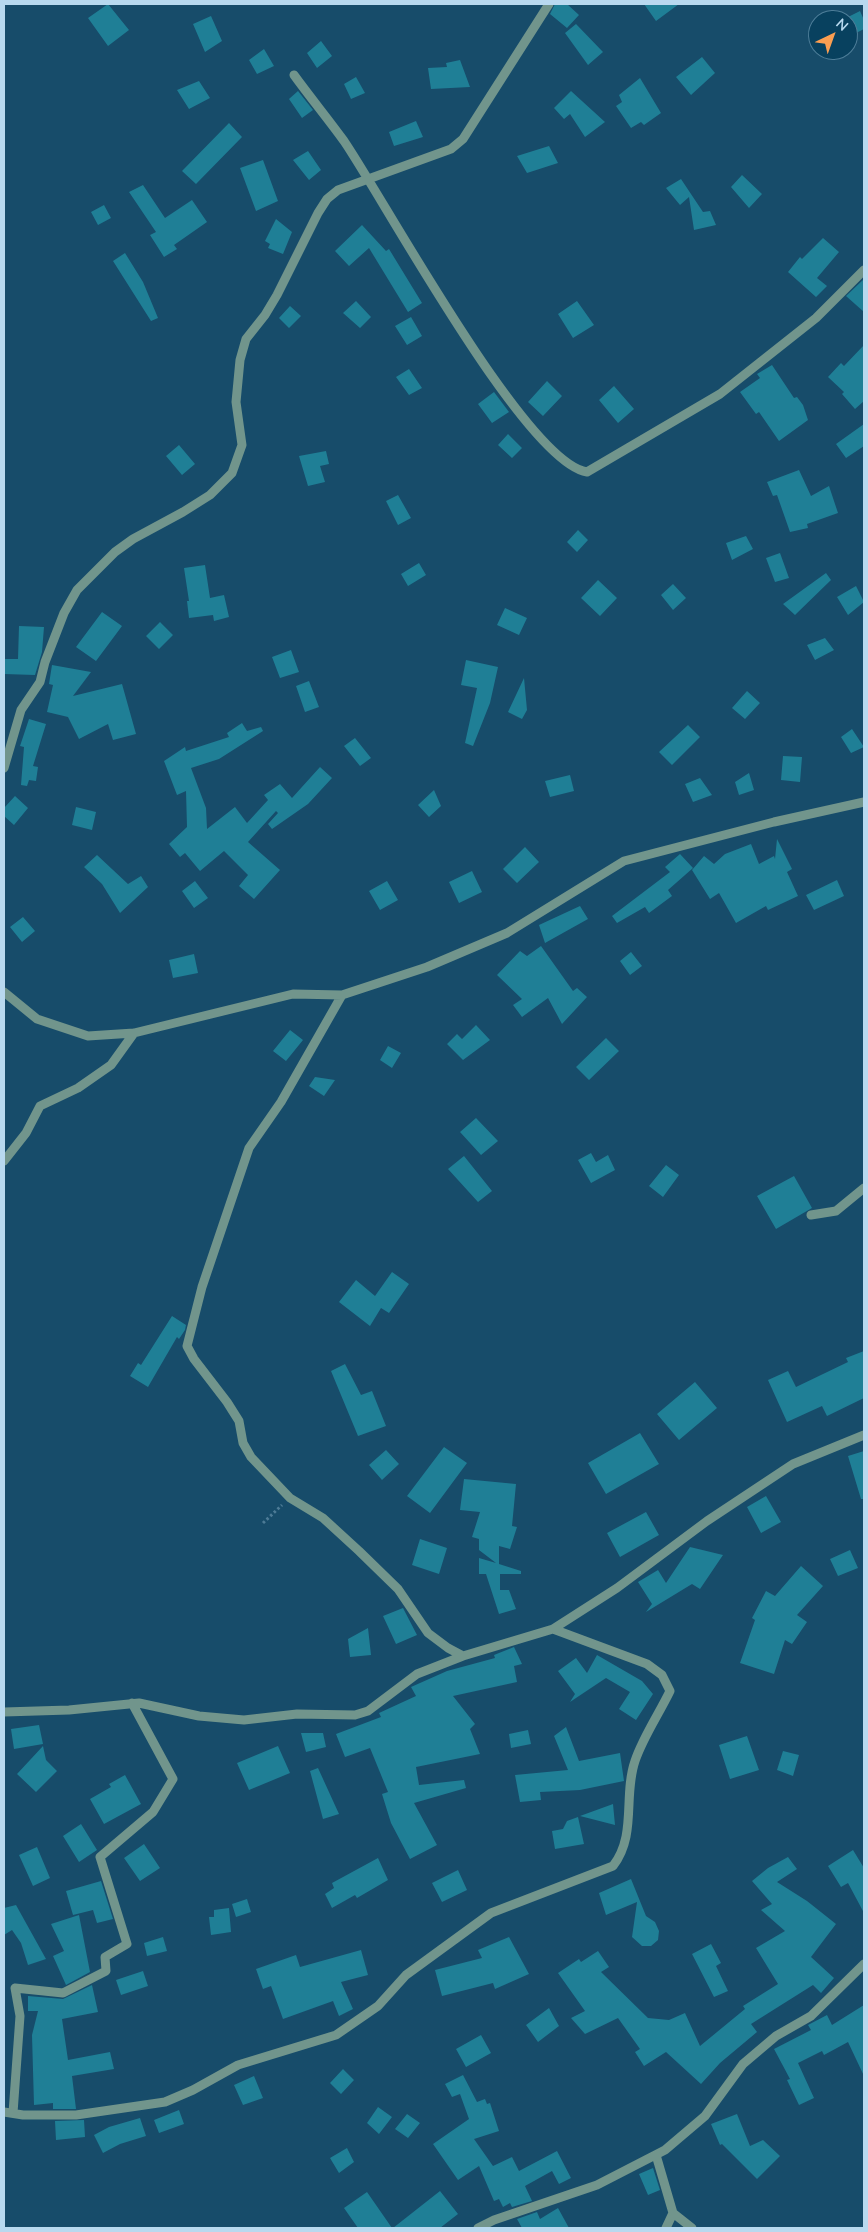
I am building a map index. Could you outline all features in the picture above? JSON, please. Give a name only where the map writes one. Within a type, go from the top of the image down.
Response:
[{"type":"street","points":[[4,768],[21,710],[40,682],[64,614],[77,590],[115,552],[133,538],[183,512],[210,495],[232,473],[242,445],[236,402],[240,360],[246,339],[266,315],[327,199],[338,190],[451,148],[463,139],[549,4]]},
{"type":"street","points":[[294,75],[344,142],[489,373],[542,441],[568,466],[577,471],[587,472],[720,394],[816,318],[864,270]]},
{"type":"street","points":[[4,992],[36,1020],[88,1036],[134,1032],[293,994],[342,994],[426,967],[507,933],[624,861],[864,802]]},
{"type":"street","points":[[342,994],[296,1076],[249,1148],[210,1262],[187,1346],[194,1359],[239,1421],[243,1443],[251,1457],[290,1498],[323,1518],[398,1589],[428,1633],[448,1648],[464,1656]]},
{"type":"street","points":[[4,1160],[26,1133],[40,1106],[78,1088],[112,1065],[134,1032]]},
{"type":"street","points":[[811,1215],[836,1211],[864,1188]]},
{"type":"street","points":[[4,1712],[69,1710],[139,1703],[199,1716],[244,1720],[297,1714],[355,1715],[377,1706],[417,1674],[464,1656],[553,1629],[616,1588],[707,1521],[793,1464],[864,1435]]},
{"type":"street","points":[[132,1703],[173,1779],[153,1812],[100,1857],[127,1944],[105,1957],[106,1970],[63,1993],[15,1988],[20,2016],[8,2113],[76,2115],[165,2102],[193,2090],[238,2065],[336,2035],[378,2006],[406,1975],[491,1913],[613,1866],[622,1854],[629,1825],[630,1790],[635,1761],[670,1691],[662,1675],[647,1664],[553,1629]]},
{"type":"street","points":[[478,2228],[494,2220],[597,2185],[665,2150],[706,2116],[743,2064],[776,2036],[811,2016],[864,1964]]},
{"type":"street","points":[[656,2155],[673,2212],[692,2228]]},
{"type":"street","points":[[666,2228],[673,2212]]},
{"type":"path","points":[[263,1523],[290,1498]]},
{"type":"building","points":[[108,4],[129,30],[108,46],[88,18]]},
{"type":"building","points":[[555,4],[567,4],[579,15],[567,28],[550,14]]},
{"type":"building","points":[[644,4],[679,4],[656,21]]},
{"type":"building","points":[[860,11],[864,20],[864,29],[858,32],[858,12]]},
{"type":"building","points":[[211,16],[222,41],[205,52],[193,24]]},
{"type":"building","points":[[576,24],[603,52],[588,65],[565,33]]},
{"type":"building","points":[[321,41],[332,56],[317,68],[307,53]]},
{"type":"building","points":[[264,49],[274,66],[257,74],[249,60]]},
{"type":"building","points":[[702,57],[715,73],[691,95],[676,77]]},
{"type":"building","points":[[460,60],[470,87],[431,89],[428,68],[447,67],[446,63]]},
{"type":"building","points":[[356,77],[365,93],[351,99],[344,84]]},
{"type":"building","points":[[640,78],[661,113],[644,125],[641,122],[631,128],[616,106],[622,102],[619,95]]},
{"type":"building","points":[[199,81],[210,98],[189,109],[177,90]]},
{"type":"building","points":[[298,91],[313,110],[302,118],[289,99]]},
{"type":"building","points":[[571,91],[605,122],[585,137],[570,114],[564,119],[554,108]]},
{"type":"building","points":[[416,121],[423,137],[394,146],[389,132]]},
{"type":"building","points":[[229,123],[242,137],[196,184],[182,171]]},
{"type":"building","points":[[549,146],[558,163],[527,173],[517,156]]},
{"type":"building","points":[[308,151],[321,170],[309,180],[293,160]]},
{"type":"building","points":[[263,160],[278,201],[256,211],[240,168]]},
{"type":"building","points":[[742,175],[762,194],[749,208],[731,187]]},
{"type":"building","points":[[681,179],[703,212],[710,211],[716,225],[694,230],[689,197],[680,205],[666,188]]},
{"type":"building","points":[[143,185],[165,218],[192,200],[207,222],[174,245],[177,249],[164,257],[150,235],[156,232],[129,192]]},
{"type":"building","points":[[104,205],[111,218],[98,225],[91,212]]},
{"type":"building","points":[[276,219],[292,232],[283,254],[268,248],[270,244],[265,241]]},
{"type":"building","points":[[362,225],[386,251],[389,249],[422,303],[408,312],[369,248],[349,266],[335,251]]},
{"type":"building","points":[[823,238],[839,252],[817,278],[827,286],[816,297],[788,272],[800,257],[802,259]]},
{"type":"building","points":[[125,253],[143,282],[158,318],[151,321],[113,261]]},
{"type":"building","points":[[864,279],[864,312],[846,296]]},
{"type":"building","points":[[356,301],[371,317],[360,328],[343,313]]},
{"type":"building","points":[[577,301],[594,325],[573,338],[558,314]]},
{"type":"building","points":[[290,306],[301,316],[289,328],[279,318]]},
{"type":"building","points":[[411,317],[422,336],[407,345],[395,326]]},
{"type":"building","points":[[864,345],[864,401],[855,409],[842,394],[844,392],[828,377],[841,363],[844,366]]},
{"type":"building","points":[[772,365],[794,398],[797,397],[803,405],[808,420],[779,441],[759,412],[756,414],[740,392],[760,378],[757,374]]},
{"type":"building","points":[[409,369],[422,388],[409,395],[396,377]]},
{"type":"building","points":[[547,381],[562,396],[543,416],[528,402]]},
{"type":"building","points":[[614,386],[634,409],[618,423],[599,400]]},
{"type":"building","points":[[494,392],[509,412],[492,423],[478,404]]},
{"type":"building","points":[[864,424],[864,446],[846,458],[836,444]]},
{"type":"building","points":[[508,434],[522,448],[512,458],[498,445]]},
{"type":"building","points":[[179,445],[195,464],[182,475],[166,456]]},
{"type":"building","points":[[326,451],[329,464],[320,466],[325,482],[308,486],[299,456]]},
{"type":"building","points":[[799,470],[811,496],[829,486],[838,513],[807,524],[808,528],[790,532],[777,495],[773,496],[767,482]]},
{"type":"building","points":[[398,495],[411,518],[398,525],[386,501]]},
{"type":"building","points":[[578,530],[588,540],[577,552],[567,542]]},
{"type":"building","points":[[746,536],[753,549],[732,560],[726,543]]},
{"type":"building","points":[[780,553],[789,578],[775,582],[766,558]]},
{"type":"building","points":[[419,563],[426,575],[408,586],[401,574]]},
{"type":"building","points":[[205,565],[210,598],[224,595],[229,617],[214,621],[213,615],[189,618],[187,601],[189,601],[184,568]]},
{"type":"building","points":[[826,573],[831,580],[795,615],[783,604]]},
{"type":"building","points":[[598,580],[617,598],[600,616],[581,598]]},
{"type":"building","points":[[673,584],[686,598],[673,610],[661,595]]},
{"type":"building","points":[[856,586],[864,602],[848,615],[837,597]]},
{"type":"building","points":[[505,608],[527,618],[519,635],[497,625]]},
{"type":"building","points":[[102,612],[122,626],[96,661],[76,647]]},
{"type":"building","points":[[160,622],[173,635],[159,649],[146,636]]},
{"type":"building","points":[[19,626],[44,627],[42,652],[35,675],[4,674],[4,659],[18,659]]},
{"type":"building","points":[[825,638],[834,650],[815,660],[807,645]]},
{"type":"building","points":[[291,650],[299,672],[280,678],[272,657]]},
{"type":"building","points":[[466,660],[498,667],[490,703],[473,746],[465,743],[477,688],[461,685]]},
{"type":"building","points":[[52,665],[91,672],[73,696],[122,684],[136,734],[113,740],[108,724],[79,739],[68,717],[47,712],[53,685],[49,684]]},
{"type":"building","points":[[524,678],[527,710],[522,719],[508,712]]},
{"type":"building","points":[[309,681],[319,707],[305,712],[296,686]]},
{"type":"building","points":[[747,691],[760,703],[745,719],[732,708]]},
{"type":"building","points":[[29,719],[46,724],[33,766],[38,767],[36,781],[29,780],[27,786],[21,785],[24,747],[20,746]]},
{"type":"building","points":[[242,723],[247,731],[261,727],[263,731],[219,759],[191,768],[206,808],[207,829],[235,807],[247,823],[268,800],[264,795],[280,784],[292,798],[320,767],[332,778],[308,804],[272,829],[268,824],[278,813],[276,811],[248,842],[280,870],[254,899],[239,886],[248,875],[224,851],[200,871],[185,853],[180,857],[169,844],[187,827],[186,791],[177,795],[164,761],[185,747],[186,751],[229,737],[227,733]]},
{"type":"building","points":[[688,725],[700,737],[672,765],[659,752]]},
{"type":"building","points":[[852,729],[864,747],[851,753],[841,737]]},
{"type":"building","points":[[355,738],[371,758],[360,766],[344,746]]},
{"type":"building","points":[[783,756],[802,757],[800,782],[781,780]]},
{"type":"building","points":[[749,773],[754,790],[739,795],[735,782]]},
{"type":"building","points":[[570,775],[574,791],[550,797],[545,781]]},
{"type":"building","points":[[700,778],[712,795],[693,802],[685,784]]},
{"type":"building","points":[[434,790],[441,806],[429,817],[418,805]]},
{"type":"building","points":[[15,796],[28,808],[14,825],[4,816],[4,808]]},
{"type":"building","points":[[76,807],[96,812],[92,830],[72,825]]},
{"type":"building","points":[[777,839],[792,869],[787,872],[798,896],[768,910],[766,906],[736,923],[719,893],[710,899],[692,870],[704,856],[714,864],[725,854],[751,844],[759,864],[774,856],[775,859]]},
{"type":"building","points":[[525,847],[539,862],[517,883],[503,869]]},
{"type":"building","points":[[680,854],[693,868],[668,890],[672,896],[649,913],[645,907],[617,923],[612,916],[670,872],[665,867]]},
{"type":"building","points":[[97,855],[128,884],[141,876],[148,887],[120,913],[102,884],[84,867]]},
{"type":"building","points":[[472,871],[482,892],[459,903],[449,882]]},
{"type":"building","points":[[837,880],[844,896],[814,910],[806,895]]},
{"type":"building","points":[[195,881],[208,898],[194,908],[182,891]]},
{"type":"building","points":[[387,881],[398,900],[380,910],[369,891]]},
{"type":"building","points":[[580,906],[588,919],[545,943],[539,925]]},
{"type":"building","points":[[23,917],[35,931],[22,942],[10,927]]},
{"type":"building","points":[[541,946],[573,991],[577,988],[587,997],[562,1024],[548,998],[522,1017],[513,1005],[522,999],[497,975],[520,951],[527,956]]},
{"type":"building","points":[[631,952],[642,966],[630,975],[620,961]]},
{"type":"building","points":[[194,954],[198,973],[173,978],[169,960]]},
{"type":"building","points":[[476,1025],[490,1040],[463,1060],[447,1044],[457,1034],[462,1039]]},
{"type":"building","points":[[290,1030],[303,1040],[286,1061],[273,1051]]},
{"type":"building","points":[[606,1038],[619,1051],[589,1080],[576,1067]]},
{"type":"building","points":[[388,1046],[401,1053],[392,1068],[380,1060]]},
{"type":"building","points":[[315,1077],[335,1080],[324,1096],[309,1086]]},
{"type":"building","points":[[476,1118],[498,1141],[481,1155],[460,1132]]},
{"type":"building","points":[[591,1153],[596,1162],[608,1155],[615,1170],[591,1183],[578,1160]]},
{"type":"building","points":[[464,1156],[492,1191],[478,1202],[448,1169]]},
{"type":"building","points":[[666,1165],[679,1175],[663,1197],[649,1186]]},
{"type":"building","points":[[794,1176],[812,1208],[776,1229],[757,1196]]},
{"type":"building","points":[[392,1272],[409,1284],[389,1313],[381,1308],[370,1326],[339,1302],[356,1280],[375,1296]]},
{"type":"building","points":[[172,1316],[186,1325],[185,1330],[179,1339],[177,1337],[148,1387],[130,1376],[138,1363],[141,1365]]},
{"type":"building","points":[[864,1351],[864,1398],[827,1416],[822,1406],[787,1422],[768,1380],[788,1371],[796,1387],[848,1362],[846,1358]]},
{"type":"building","points":[[345,1364],[361,1395],[372,1391],[386,1426],[358,1436],[331,1371]]},
{"type":"building","points":[[695,1382],[717,1408],[679,1440],[657,1414]]},
{"type":"building","points":[[640,1433],[659,1464],[606,1494],[588,1463]]},
{"type":"building","points":[[444,1447],[467,1463],[430,1513],[407,1496]]},
{"type":"building","points":[[386,1450],[399,1464],[382,1480],[369,1465]]},
{"type":"building","points":[[864,1451],[864,1499],[861,1499],[848,1456]]},
{"type":"building","points":[[464,1479],[516,1484],[512,1526],[517,1527],[510,1549],[499,1546],[499,1564],[521,1571],[521,1574],[500,1574],[500,1590],[509,1590],[516,1609],[499,1614],[486,1574],[479,1574],[479,1558],[496,1563],[479,1550],[479,1539],[472,1537],[480,1512],[460,1510]]},
{"type":"building","points":[[766,1496],[781,1522],[761,1533],[747,1507]]},
{"type":"building","points":[[646,1512],[659,1535],[620,1557],[607,1533]]},
{"type":"building","points":[[420,1539],[447,1548],[439,1574],[412,1565]]},
{"type":"building","points":[[690,1547],[723,1555],[700,1589],[692,1584],[646,1612],[652,1604],[638,1582],[658,1570],[666,1583]]},
{"type":"building","points":[[850,1550],[858,1568],[838,1576],[830,1559]]},
{"type":"building","points":[[801,1566],[823,1586],[797,1615],[807,1622],[792,1644],[785,1640],[774,1674],[740,1663],[755,1620],[752,1618],[766,1591],[775,1596]]},
{"type":"building","points":[[403,1608],[417,1635],[396,1644],[383,1616]]},
{"type":"building","points":[[368,1628],[371,1655],[350,1657],[348,1639]]},
{"type":"building","points":[[514,1647],[522,1664],[514,1666],[517,1682],[453,1696],[475,1724],[470,1729],[480,1754],[416,1767],[419,1785],[464,1780],[466,1788],[414,1803],[437,1845],[410,1859],[391,1823],[382,1794],[388,1792],[370,1748],[345,1757],[336,1734],[381,1717],[379,1713],[416,1696],[411,1687],[447,1671],[495,1658],[494,1655]]},
{"type":"building","points":[[597,1655],[642,1681],[653,1694],[636,1720],[619,1709],[630,1692],[606,1678],[570,1702],[575,1694],[558,1671],[576,1658],[587,1673]]},
{"type":"building","points":[[39,1725],[43,1744],[14,1749],[11,1729]]},
{"type":"building","points":[[566,1727],[579,1761],[620,1753],[624,1781],[580,1790],[540,1792],[541,1800],[520,1802],[515,1775],[568,1770],[554,1736]]},
{"type":"building","points":[[528,1730],[531,1744],[511,1748],[509,1734]]},
{"type":"building","points":[[301,1733],[323,1733],[326,1747],[306,1752]]},
{"type":"building","points":[[747,1736],[759,1770],[730,1779],[719,1745]]},
{"type":"building","points":[[43,1746],[46,1760],[57,1771],[36,1792],[17,1774]]},
{"type":"building","points":[[278,1746],[290,1773],[249,1790],[237,1763]]},
{"type":"building","points":[[783,1751],[799,1755],[793,1776],[777,1770]]},
{"type":"building","points":[[318,1768],[339,1814],[323,1819],[310,1771]]},
{"type":"building","points":[[125,1775],[141,1804],[104,1824],[90,1799],[111,1787],[109,1784]]},
{"type":"building","points":[[613,1804],[615,1825],[580,1816]]},
{"type":"building","points":[[578,1817],[584,1844],[555,1849],[552,1831],[563,1829],[567,1821]]},
{"type":"building","points":[[81,1824],[97,1850],[79,1862],[63,1836]]},
{"type":"building","points":[[144,1844],[160,1868],[140,1881],[124,1858]]},
{"type":"building","points":[[37,1847],[50,1878],[33,1886],[19,1855]]},
{"type":"building","points":[[853,1850],[864,1868],[864,1913],[848,1883],[841,1887],[828,1866]]},
{"type":"building","points":[[788,1857],[797,1869],[777,1882],[807,1901],[836,1924],[811,1957],[834,1978],[821,1993],[813,1985],[751,2024],[757,2032],[720,2063],[701,2084],[666,2052],[644,2066],[635,2052],[640,2049],[618,2018],[585,2034],[571,2018],[585,2011],[558,1973],[579,1959],[581,1962],[598,1951],[609,1967],[601,1972],[648,2018],[669,2020],[685,2013],[700,2046],[745,2009],[743,2006],[778,1984],[756,1948],[785,1931],[761,1910],[772,1904],[752,1881],[768,1868]]},
{"type":"building","points":[[378,1858],[388,1880],[357,1898],[355,1895],[332,1908],[325,1894],[334,1888],[332,1883]]},
{"type":"building","points":[[458,1870],[467,1890],[442,1902],[432,1883]]},
{"type":"building","points":[[631,1879],[646,1916],[655,1922],[659,1931],[658,1940],[651,1946],[642,1946],[632,1937],[637,1902],[606,1915],[599,1893]]},
{"type":"building","points":[[101,1881],[113,1919],[97,1923],[93,1910],[73,1915],[66,1891]]},
{"type":"building","points":[[247,1899],[251,1912],[236,1917],[232,1904]]},
{"type":"building","points":[[16,1905],[46,1959],[28,1965],[21,1943],[12,1930],[4,1935],[4,1908]]},
{"type":"building","points":[[229,1908],[231,1932],[211,1935],[209,1917],[214,1917],[214,1910]]},
{"type":"building","points":[[79,1915],[90,1972],[66,1985],[53,1956],[64,1951],[51,1924]]},
{"type":"building","points":[[163,1937],[167,1951],[147,1956],[144,1943]]},
{"type":"building","points":[[509,1937],[529,1974],[495,1989],[493,1983],[442,1996],[435,1970],[482,1958],[478,1950]]},
{"type":"building","points":[[711,1944],[721,1963],[716,1966],[728,1991],[714,1997],[692,1954]]},
{"type":"building","points":[[361,1950],[368,1975],[341,1982],[353,2009],[339,2016],[333,2001],[283,2019],[271,1986],[263,1989],[256,1969],[296,1955],[300,1967]]},
{"type":"building","points":[[143,1971],[148,1986],[121,1995],[116,1980]]},
{"type":"building","points":[[92,1985],[98,2012],[62,2019],[68,2060],[110,2052],[114,2069],[72,2076],[76,2109],[53,2109],[53,2103],[34,2105],[32,2035],[38,2011],[28,2011],[28,1996],[63,1999]]},
{"type":"building","points":[[864,2005],[864,2076],[848,2042],[824,2055],[822,2051],[798,2063],[814,2098],[799,2105],[787,2080],[790,2079],[774,2049],[811,2030],[808,2025],[827,2015],[832,2025]]},
{"type":"building","points":[[549,2008],[559,2026],[538,2042],[526,2025]]},
{"type":"building","points":[[481,2035],[491,2053],[466,2067],[456,2049]]},
{"type":"building","points":[[343,2069],[354,2080],[341,2094],[330,2083]]},
{"type":"building","points":[[463,2075],[477,2102],[485,2099],[487,2104],[490,2103],[499,2131],[474,2139],[493,2166],[512,2157],[519,2171],[557,2151],[571,2178],[559,2184],[552,2171],[525,2186],[532,2201],[512,2207],[510,2203],[503,2207],[499,2199],[494,2201],[479,2166],[458,2180],[433,2144],[469,2119],[460,2094],[452,2097],[445,2084]]},
{"type":"building","points":[[254,2076],[263,2098],[243,2105],[234,2085]]},
{"type":"building","points":[[378,2107],[392,2117],[379,2134],[367,2123]]},
{"type":"building","points":[[179,2110],[184,2124],[159,2133],[154,2120]]},
{"type":"building","points":[[407,2114],[420,2123],[408,2138],[395,2129]]},
{"type":"building","points":[[737,2114],[750,2146],[763,2140],[780,2156],[757,2179],[722,2144],[720,2145],[711,2124]]},
{"type":"building","points":[[140,2118],[146,2136],[120,2144],[103,2153],[94,2135],[109,2127]]},
{"type":"building","points":[[84,2120],[85,2137],[56,2140],[55,2121]]},
{"type":"building","points":[[347,2148],[354,2162],[339,2173],[330,2158]]},
{"type":"building","points":[[653,2168],[660,2190],[648,2195],[639,2174]]},
{"type":"building","points":[[440,2191],[458,2214],[440,2228],[393,2228]]},
{"type":"building","points":[[367,2192],[392,2228],[358,2228],[344,2208]]},
{"type":"building","points":[[558,2208],[569,2228],[522,2228],[517,2219],[537,2212],[540,2219]]}]
